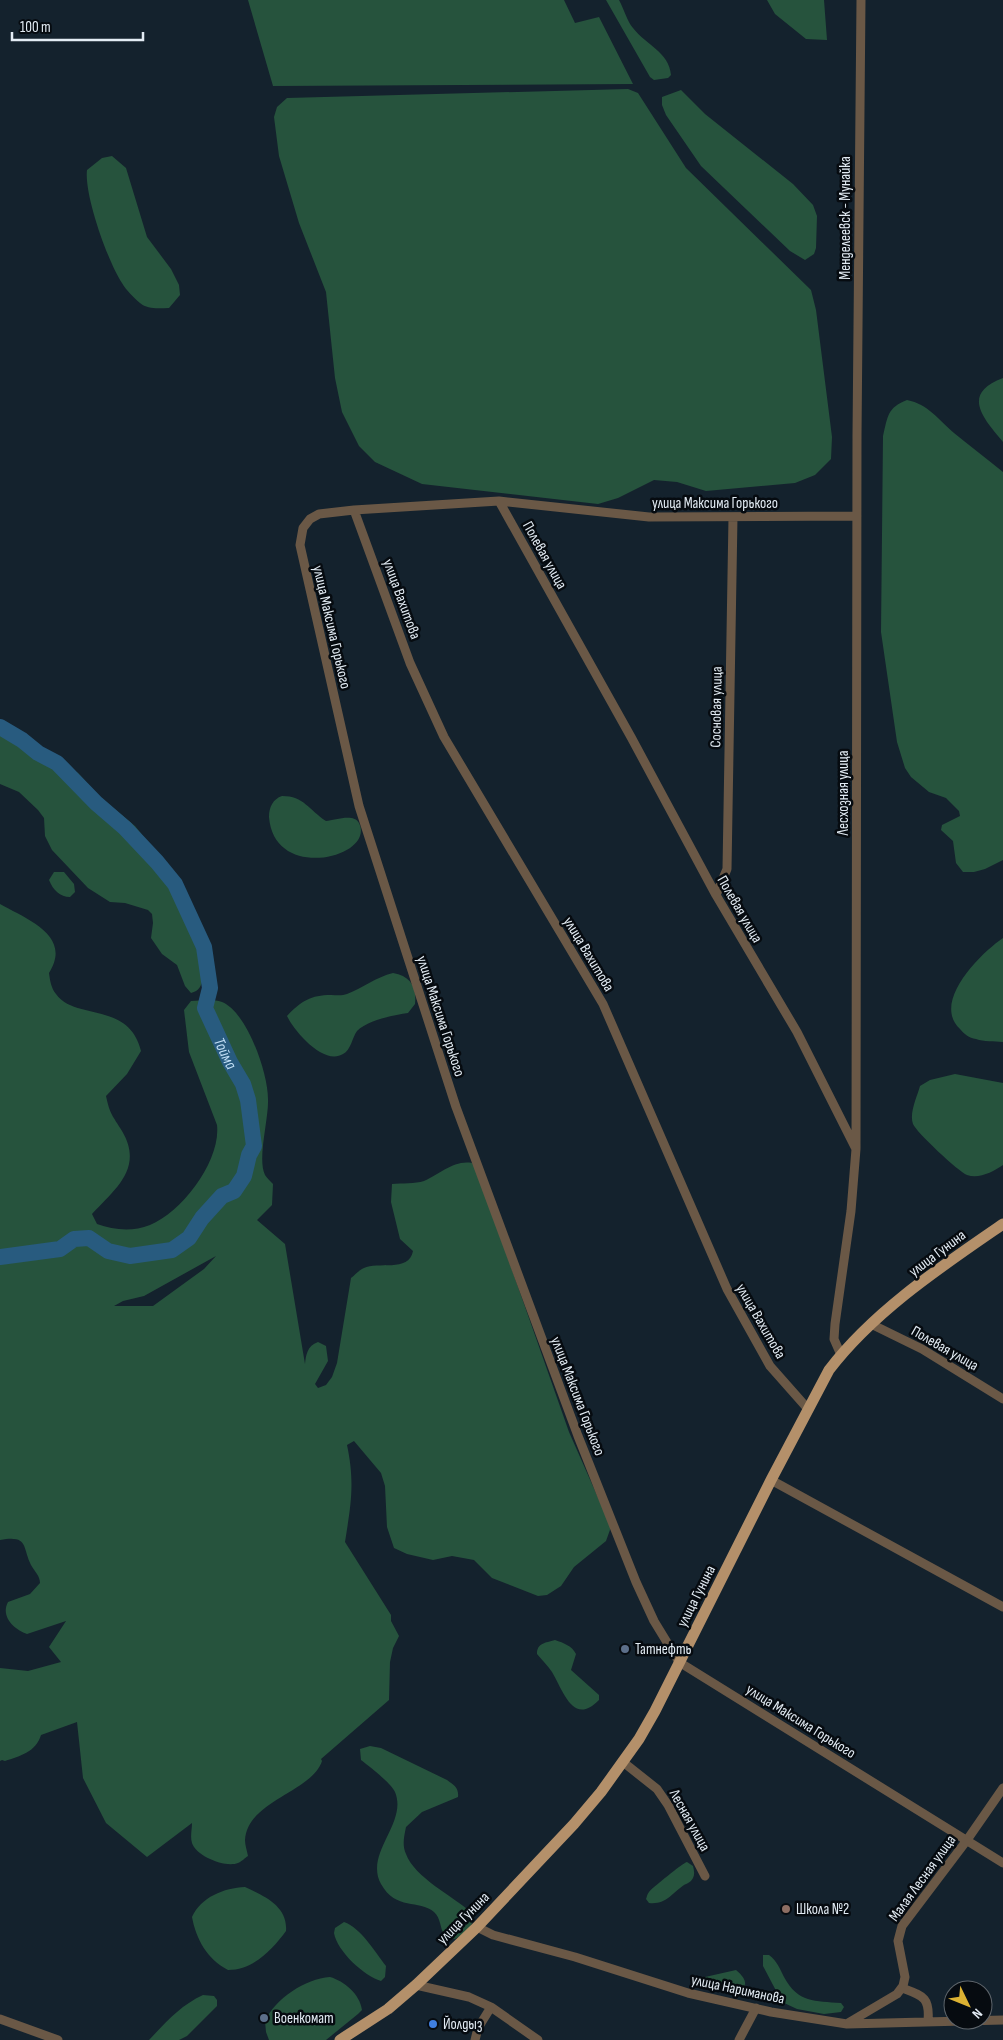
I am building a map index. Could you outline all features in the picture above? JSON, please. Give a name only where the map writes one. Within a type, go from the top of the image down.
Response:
[{"type":"main road","name":"улица Гунина","points":[[340,2040],[388,2009],[476,1927],[574,1824],[601,1792],[656,1711],[771,1480],[829,1370],[871,1324],[935,1272],[1003,1224]]},
{"type":"street","name":"Менделеевск - Мунайка","points":[[857,436],[861,0]]},
{"type":"street","name":"Лесхозная улица","points":[[856,1149],[857,436]]},
{"type":"street","name":"улица Максима Горького","points":[[857,516],[649,517],[499,501],[335,511],[314,516],[303,528],[300,539],[304,565],[359,806],[456,1107],[578,1436],[636,1582],[654,1621],[679,1662],[1003,1863]]},
{"type":"street","name":"Полевая улица","points":[[499,501],[631,737],[716,895],[797,1032],[856,1149]]},
{"type":"street","name":"улица Вахитова","points":[[354,510],[410,663],[444,737],[603,1004],[727,1289],[770,1366],[808,1408]]},
{"type":"street","name":"Сосновая улица","points":[[716,895],[727,869],[733,517]]},
{"type":"street","points":[[841,1355],[834,1339],[835,1324],[850,1220],[856,1149]]},
{"type":"street","name":"Полевая улица","points":[[871,1324],[922,1349],[1003,1399]]},
{"type":"street","points":[[771,1480],[1003,1607]]},
{"type":"street","name":"Лесная улица","points":[[623,1762],[657,1789],[668,1805],[704,1876]]},
{"type":"street","name":"Малая Лесная улица","points":[[902,1988],[904,1977],[898,1941],[902,1926],[967,1840],[1003,1788]]},
{"type":"street","name":"улица Нариманова","points":[[476,1927],[493,1935],[575,1957],[688,1993],[756,2008],[847,2024],[1003,2020]]},
{"type":"street","points":[[416,1984],[469,1998],[491,2007],[538,2040]]},
{"type":"street","points":[[847,2024],[896,1994],[902,1988],[922,1997],[928,2003],[928,2021]]},
{"type":"street","points":[[475,2040],[478,2028],[491,2007]]},
{"type":"street","points":[[739,2040],[756,2008]]},
{"type":"street","points":[[0,2019],[58,2040]]},
{"type":"green space","points":[[248,0],[564,0],[575,23],[599,17],[633,84],[273,86]]},
{"type":"green space","points":[[606,0],[619,0],[633,28],[666,60],[671,75],[668,78],[654,80],[650,77]]},
{"type":"green space","points":[[767,0],[824,0],[827,40],[806,39],[775,14]]},
{"type":"green space","points":[[628,89],[638,93],[686,168],[811,290],[816,310],[832,437],[831,459],[815,475],[795,483],[706,491],[677,482],[654,480],[618,498],[598,504],[422,484],[375,462],[359,446],[342,412],[335,378],[326,292],[299,223],[279,156],[274,117],[277,107],[287,98]]},
{"type":"green space","points":[[681,90],[705,114],[793,184],[813,205],[817,216],[816,248],[814,254],[805,260],[790,251],[701,166],[666,115],[662,105],[662,97]]},
{"type":"green space","points":[[112,156],[126,168],[147,237],[171,269],[179,285],[180,295],[169,308],[147,307],[140,303],[124,286],[104,245],[89,195],[87,170],[102,158]]},
{"type":"green space","points":[[1003,378],[1003,442],[983,416],[979,399],[982,392],[990,384]]},
{"type":"green space","points":[[907,400],[927,409],[1003,472],[1003,860],[974,872],[963,872],[956,863],[953,841],[941,830],[942,825],[960,816],[959,811],[946,798],[929,792],[911,777],[905,768],[897,742],[881,632],[883,436],[889,414],[896,406]]},
{"type":"green space","points":[[0,719],[29,744],[78,773],[99,796],[135,826],[179,882],[196,919],[202,978],[201,986],[196,991],[191,993],[185,986],[177,965],[162,954],[151,938],[152,914],[148,910],[125,903],[110,902],[88,888],[52,850],[45,836],[44,818],[38,810],[19,792],[0,784]]},
{"type":"green space","points":[[282,796],[296,798],[326,821],[349,818],[357,820],[360,835],[353,846],[322,858],[304,857],[288,851],[275,838],[269,817],[272,804]]},
{"type":"green space","points":[[54,872],[64,872],[74,884],[75,892],[70,897],[60,894],[53,887],[49,880]]},
{"type":"green space","points":[[0,904],[33,922],[51,938],[55,948],[55,960],[49,973],[52,987],[56,994],[65,1002],[76,1007],[114,1018],[125,1025],[135,1035],[141,1051],[127,1074],[106,1096],[110,1111],[128,1144],[130,1156],[124,1177],[92,1214],[97,1224],[110,1228],[137,1229],[150,1225],[162,1218],[175,1209],[197,1184],[213,1154],[217,1139],[217,1125],[189,1052],[184,1010],[191,1001],[210,1000],[222,1002],[231,1008],[248,1030],[260,1060],[267,1088],[268,1107],[262,1159],[265,1175],[273,1184],[272,1205],[257,1220],[285,1244],[305,1364],[311,1346],[318,1342],[326,1346],[328,1361],[315,1384],[318,1388],[326,1385],[332,1377],[337,1363],[351,1278],[360,1270],[370,1266],[392,1265],[405,1262],[410,1258],[413,1251],[400,1239],[391,1202],[392,1184],[424,1181],[453,1166],[472,1163],[478,1173],[569,1432],[611,1527],[606,1541],[574,1567],[561,1586],[547,1595],[538,1596],[492,1578],[474,1560],[452,1556],[433,1560],[407,1554],[394,1548],[387,1527],[385,1486],[381,1473],[354,1441],[347,1445],[351,1471],[351,1494],[345,1542],[391,1615],[391,1621],[399,1636],[393,1648],[390,1662],[389,1700],[321,1759],[322,1761],[316,1772],[306,1781],[256,1816],[248,1827],[245,1840],[248,1856],[232,1864],[212,1860],[195,1848],[191,1838],[192,1823],[147,1857],[106,1823],[83,1778],[77,1722],[41,1735],[35,1746],[27,1752],[5,1761],[0,1761],[0,1668],[28,1671],[61,1662],[49,1647],[66,1621],[27,1634],[10,1622],[6,1613],[8,1602],[30,1594],[40,1581],[23,1544],[16,1539],[0,1540]],"holes":[[[216,1256],[204,1269],[153,1306],[114,1306],[123,1301],[144,1296]]]},
{"type":"green space","points":[[1003,938],[1003,1042],[969,1037],[963,1033],[953,1018],[951,1006],[955,992],[972,966]]},
{"type":"green space","points":[[393,973],[408,979],[411,983],[415,992],[415,1004],[408,1013],[381,1019],[362,1027],[357,1031],[350,1047],[343,1054],[327,1055],[310,1045],[296,1030],[287,1016],[297,1006],[307,1000],[324,995],[345,995]]},
{"type":"green space","points":[[955,1074],[1003,1083],[1003,1165],[986,1174],[967,1175],[929,1143],[913,1124],[913,1110],[920,1086],[930,1080]]},
{"type":"green space","points":[[555,1640],[567,1645],[574,1651],[576,1654],[571,1670],[599,1695],[599,1700],[590,1707],[582,1710],[570,1703],[552,1672],[537,1654],[540,1646]]},
{"type":"green space","points":[[370,1746],[381,1748],[447,1780],[457,1789],[458,1797],[422,1812],[406,1827],[404,1841],[406,1854],[417,1871],[472,1913],[473,1921],[471,1925],[455,1939],[445,1937],[438,1917],[434,1912],[428,1908],[394,1898],[381,1884],[377,1872],[378,1861],[381,1849],[396,1815],[397,1804],[393,1788],[361,1760],[360,1749]]},
{"type":"green space","points":[[687,1862],[693,1866],[693,1878],[668,1898],[660,1902],[649,1903],[646,1899],[649,1892]]},
{"type":"green space","points":[[245,1887],[267,1898],[279,1908],[286,1922],[286,1931],[268,1952],[254,1963],[246,1967],[228,1970],[208,1954],[196,1933],[192,1917],[201,1904],[214,1895],[229,1889]]},
{"type":"green space","points":[[344,1922],[362,1935],[386,1966],[385,1977],[381,1981],[359,1968],[340,1947],[334,1933],[335,1928]]},
{"type":"green space","points":[[763,1955],[769,1955],[774,1960],[789,1986],[795,1992],[815,2001],[841,2003],[844,2007],[841,2012],[824,2014],[797,2009],[782,2002],[763,1966]]},
{"type":"green space","points":[[736,1970],[743,1978],[745,1984],[737,1992],[720,1991],[705,1983],[705,1977]]},
{"type":"green space","points":[[330,1977],[341,1982],[355,1994],[362,2010],[326,2040],[269,2040],[265,2021],[276,2005],[284,1997],[301,1986],[311,1981]]},
{"type":"green space","points":[[203,1995],[214,1996],[217,2000],[217,2006],[187,2036],[179,2040],[149,2040],[181,2009]]},
{"type":"waterway","name":"Тойма","points":[[0,727],[22,740],[38,753],[57,763],[96,803],[125,828],[175,884],[204,947],[210,988],[205,1008],[230,1062],[243,1084],[248,1100],[254,1146],[249,1155],[244,1176],[234,1191],[222,1196],[202,1218],[189,1238],[172,1250],[130,1256],[108,1251],[89,1238],[74,1239],[60,1249],[0,1257]]},
{"type":"place","name":"Татнефть","points":[[625,1649]]},
{"type":"place","name":"Школа №2","points":[[786,1909]]},
{"type":"place","name":"Военкомат","points":[[264,2018]]},
{"type":"place","name":"Йолдыз","points":[[433,2024]]}]
